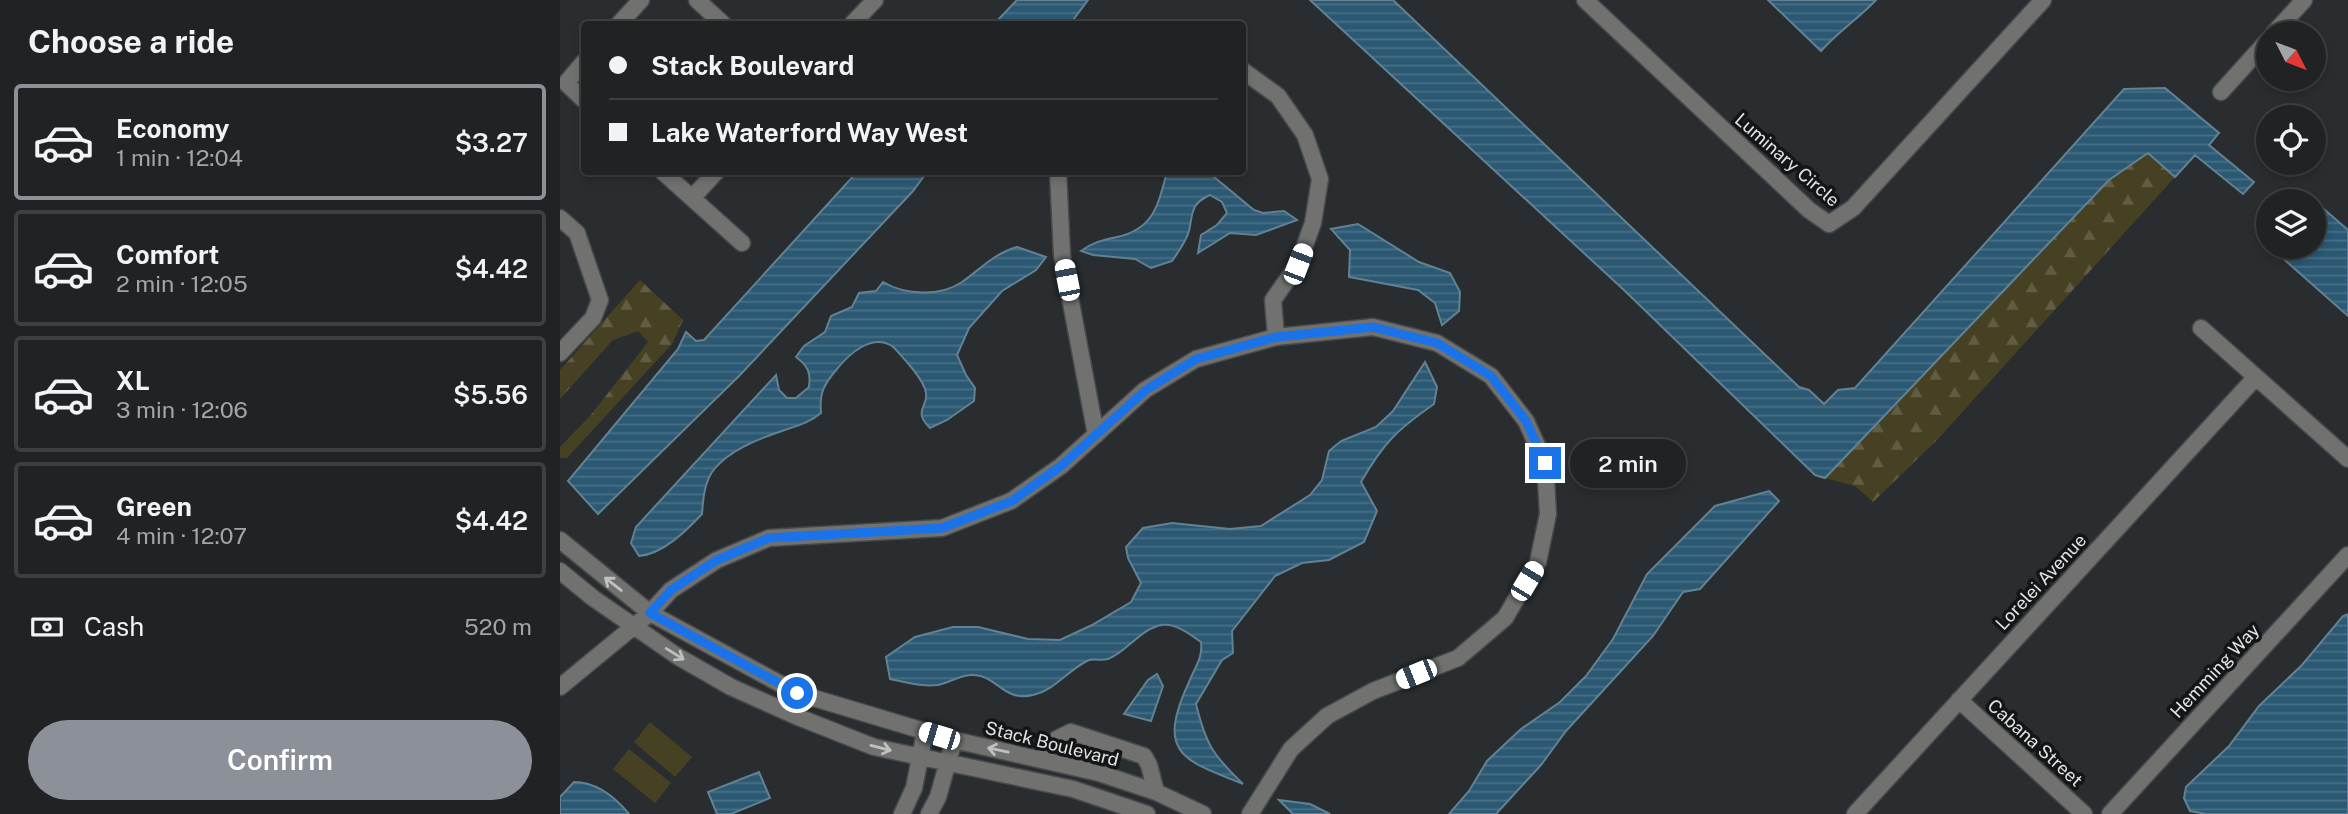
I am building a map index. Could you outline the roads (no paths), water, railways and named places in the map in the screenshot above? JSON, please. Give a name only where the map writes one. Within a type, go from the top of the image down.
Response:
[{"type":"street","points":[[622,21],[641,0]]},
{"type":"street","points":[[696,0],[720,21]]},
{"type":"street","points":[[855,21],[875,0]]},
{"type":"street","name":"Luminary Circle","points":[[1585,0],[1809,210],[1829,224],[1853,208],[2043,0]]},
{"type":"street","points":[[2285,21],[2303,1]]},
{"type":"street","points":[[2221,92],[2256,53]]},
{"type":"street","points":[[581,66],[566,83],[581,97]]},
{"type":"street","points":[[1246,73],[1278,96],[1305,135],[1320,179],[1313,223],[1298,264],[1273,300],[1276,337]]},
{"type":"street","points":[[666,175],[742,243]]},
{"type":"street","points":[[692,198],[713,175]]},
{"type":"street","points":[[1058,175],[1062,255],[1096,435]]},
{"type":"street","points":[[560,218],[577,233],[600,300],[593,318],[560,354]]},
{"type":"street","points":[[560,687],[650,613],[671,590],[717,560],[769,538],[942,528],[1012,501],[1061,466],[1146,390],[1196,359],[1276,337],[1373,327],[1437,343],[1491,376],[1526,421],[1545,463],[1548,514],[1538,562],[1505,618],[1458,658],[1373,691],[1327,716],[1291,749],[1250,814]]},
{"type":"street","points":[[2202,328],[2348,459]]},
{"type":"street","name":"Lorelei Avenue","points":[[1855,814],[2256,377]]},
{"type":"street","name":"Stack Boulevard","points":[[560,540],[650,613],[797,693],[954,740],[1099,773],[1156,792],[1203,814]]},
{"type":"street","name":"Hemming Way","points":[[2110,814],[2348,555]]},
{"type":"street","points":[[560,571],[593,598],[677,656],[720,681],[786,712],[874,747],[994,770],[1073,789],[1147,814]]},
{"type":"street","name":"Cabana Street","points":[[1959,700],[2084,814]]},
{"type":"street","points":[[901,814],[914,788],[925,732]]},
{"type":"street","points":[[1041,759],[1057,738],[1071,732],[1144,756],[1156,792]]},
{"type":"street","points":[[929,814],[938,797],[954,740]]},
{"type":"water","points":[[1017,0],[1088,0],[1072,21],[997,21]]},
{"type":"water","points":[[1310,0],[1393,0],[1799,387],[1809,390],[1824,404],[1838,390],[1855,388],[2124,89],[2165,88],[2219,133],[2209,145],[2254,182],[2243,194],[2195,155],[2175,177],[2148,153],[2109,180],[1825,478],[1815,475],[1625,291]]},
{"type":"water","points":[[1768,0],[1876,0],[1821,51]]},
{"type":"water","points":[[854,175],[925,175],[913,191],[739,376],[598,514],[568,481],[678,349],[686,332],[696,341],[704,340]]},
{"type":"water","points":[[1166,175],[1212,175],[1254,210],[1263,213],[1284,211],[1297,220],[1256,235],[1230,233],[1198,253],[1201,235],[1217,225],[1227,213],[1222,202],[1210,195],[1196,206],[1188,235],[1172,261],[1151,268],[1135,259],[1093,255],[1081,251],[1090,245],[1139,228],[1147,222],[1161,195]]},
{"type":"water","points":[[2326,211],[2348,230],[2348,316],[2284,259],[2326,259]]},
{"type":"water","points":[[1358,224],[1419,262],[1450,273],[1460,292],[1459,311],[1442,325],[1435,303],[1418,290],[1349,277],[1350,250],[1331,229]]},
{"type":"water","points":[[1017,247],[1046,257],[1036,270],[1002,291],[969,328],[957,355],[975,388],[974,401],[930,428],[922,416],[926,395],[920,378],[892,346],[877,342],[862,347],[832,374],[822,394],[821,413],[802,424],[753,442],[726,458],[709,477],[702,514],[665,546],[639,556],[631,543],[636,527],[776,375],[779,390],[787,398],[796,398],[809,387],[808,370],[796,357],[804,346],[825,332],[831,316],[852,307],[859,293],[876,291],[883,282],[912,292],[943,290],[962,282],[1001,253]]},
{"type":"water","points":[[1425,362],[1437,387],[1434,404],[1392,438],[1361,482],[1377,511],[1364,542],[1329,560],[1302,563],[1275,576],[1232,631],[1233,653],[1222,660],[1196,704],[1207,740],[1224,765],[1243,784],[1190,760],[1175,739],[1179,706],[1198,662],[1201,642],[1173,626],[1154,627],[1115,656],[1105,660],[1087,661],[1048,689],[1033,695],[1014,695],[982,676],[974,675],[938,685],[890,679],[886,657],[915,637],[953,627],[978,627],[1028,639],[1060,640],[1131,602],[1141,583],[1128,558],[1126,547],[1143,528],[1172,523],[1230,529],[1261,526],[1310,495],[1322,480],[1329,451],[1341,441],[1376,427],[1393,411]]},
{"type":"water","points":[[1769,491],[1779,501],[1700,589],[1683,592],[1653,636],[1566,731],[1541,765],[1496,814],[1449,814],[1469,791],[1487,761],[1521,729],[1560,702],[1586,676],[1613,639],[1647,574],[1715,506]]},
{"type":"water","points":[[2348,614],[2348,814],[2206,814],[2190,811],[2184,798],[2186,787],[2229,746],[2259,706],[2302,665],[2343,616]]},
{"type":"water","points":[[1157,674],[1163,686],[1151,721],[1124,714],[1148,680]]},
{"type":"water","points":[[759,772],[770,798],[731,814],[717,814],[708,792]]},
{"type":"water","points":[[574,782],[605,792],[629,814],[560,814],[560,797]]},
{"type":"water","points":[[1279,800],[1310,804],[1330,814],[1293,814]]}]
